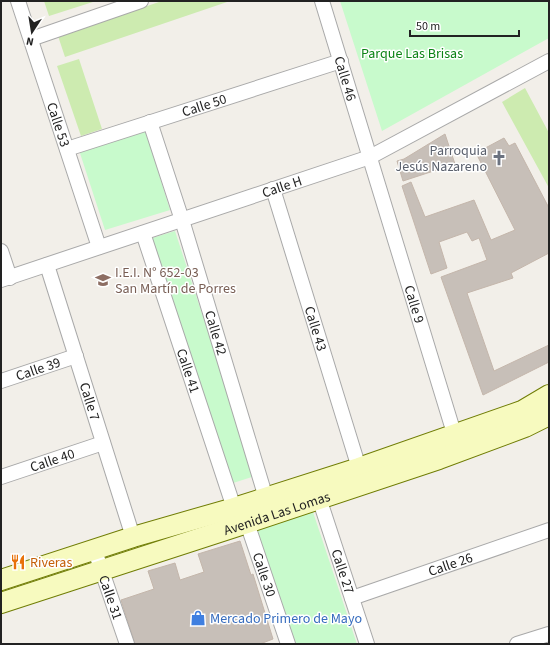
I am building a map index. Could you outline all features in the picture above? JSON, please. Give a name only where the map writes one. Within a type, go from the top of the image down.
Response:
[{"type":"street","name":"Calle 53","points":[[18,1],[100,247]]},
{"type":"street","points":[[31,39],[141,1]]},
{"type":"street","name":"Calle 46","points":[[322,1],[370,156]]},
{"type":"street","name":"Calle H","points":[[5,279],[370,156],[549,61]]},
{"type":"street","name":"Calle 50","points":[[67,149],[341,62]]},
{"type":"street","name":"Calle 42","points":[[150,122],[182,220],[266,498]]},
{"type":"street","name":"Calle 9","points":[[370,156],[457,443]]},
{"type":"street","name":"Calle 43","points":[[273,189],[359,468]]},
{"type":"street","name":"Calle 41","points":[[143,233],[234,508]]},
{"type":"street","points":[[1,251],[5,279]]},
{"type":"street","name":"Calle 7","points":[[47,265],[133,537]]},
{"type":"street","name":"Calle 39","points":[[1,381],[76,356]]},
{"type":"street","name":"Avenida Las Lomas","points":[[1,603],[247,524],[318,498],[457,443],[522,411],[549,395]]},
{"type":"street","name":"Avenida Las Lomas","points":[[1,580],[95,551],[133,537],[234,508],[359,468],[525,427],[549,414]]},
{"type":"street","name":"Calle 40","points":[[1,477],[103,443]]},
{"type":"street","name":"Calle 27","points":[[318,498],[367,644]]},
{"type":"street","name":"Calle 30","points":[[234,508],[247,524],[288,644]]},
{"type":"street","name":"Calle 26","points":[[352,598],[549,530]]},
{"type":"street","name":"Calle 31","points":[[95,551],[127,644]]},
{"type":"street","points":[[517,644],[549,634]]},
{"type":"green space","points":[[44,1],[96,1],[49,16]]},
{"type":"green space","points":[[162,1],[230,1],[65,57],[58,36]]},
{"type":"green space","name":"Parque Las Brisas","points":[[340,1],[549,1],[549,38],[382,131]]},
{"type":"green space","points":[[79,59],[102,129],[81,136],[57,66]]},
{"type":"green space","points":[[525,88],[549,133],[549,188],[502,102]]},
{"type":"green space","points":[[145,129],[170,210],[105,230],[79,150]]},
{"type":"green space","points":[[175,231],[255,476],[230,484],[149,239]]},
{"type":"green space","points":[[312,509],[357,644],[296,644],[256,527]]},
{"type":"building","points":[[445,134],[455,164],[403,181],[397,161],[404,159]]},
{"type":"building","points":[[504,138],[509,146],[515,143],[549,208],[549,253],[511,273],[513,278],[467,293],[494,371],[549,345],[549,362],[483,395],[441,277],[487,260],[479,238],[472,241],[467,232],[439,242],[447,268],[431,274],[402,186],[411,182],[425,217],[474,200],[491,240],[515,230],[476,153]]},
{"type":"building","points":[[240,541],[251,575],[253,574],[273,639],[260,644],[135,644],[121,600],[154,589],[148,571],[175,563],[180,580],[204,572],[198,554]]},
{"type":"place","name":"Parroquia Jesús Nazareno","points":[[499,158]]},
{"type":"place","name":"I.E.I. N° 652-03 San Martín de Porres","points":[[103,280]]},
{"type":"place","name":"Riveras","points":[[18,562]]},
{"type":"place","name":"Mercado Primero de Mayo","points":[[198,618]]}]
